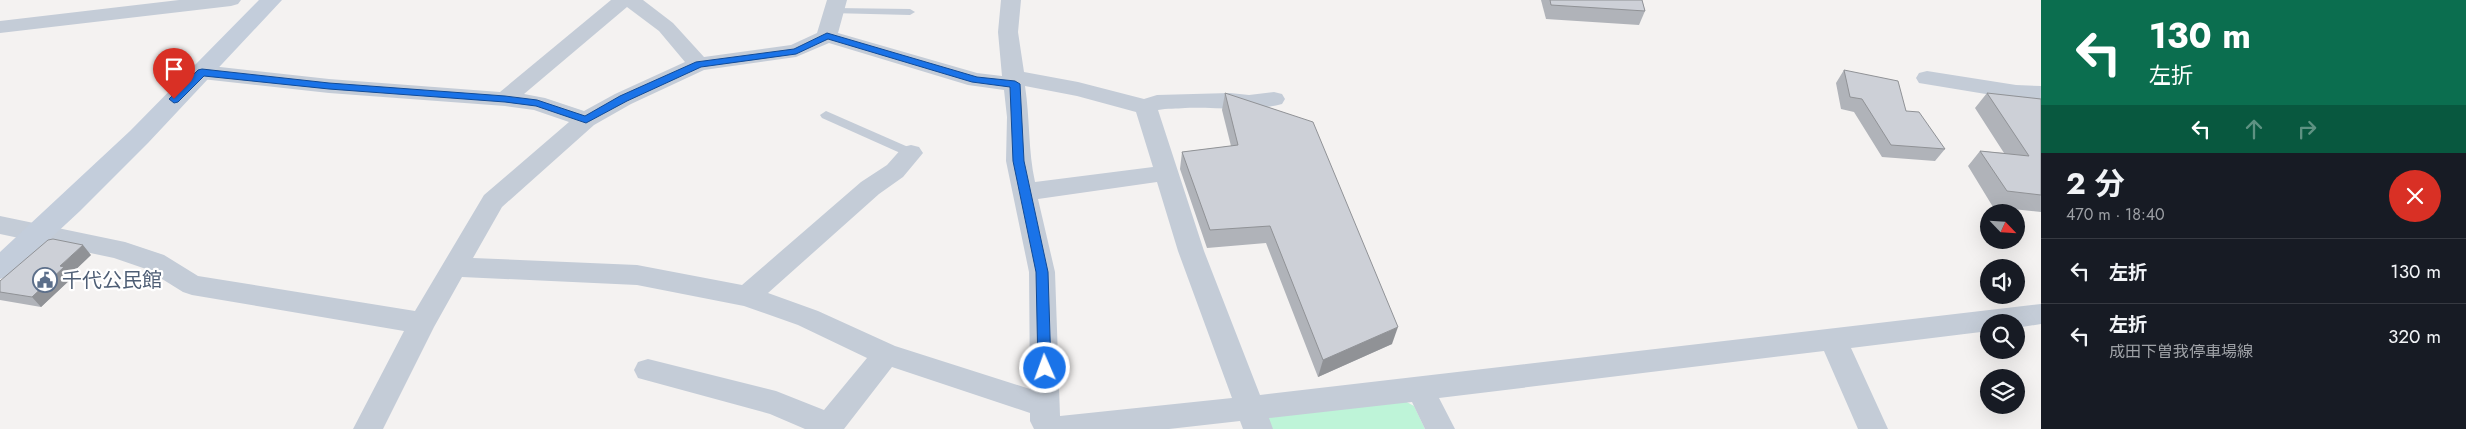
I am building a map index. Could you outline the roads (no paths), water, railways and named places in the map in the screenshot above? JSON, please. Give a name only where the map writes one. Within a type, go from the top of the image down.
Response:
[{"type":"main road","points":[[0,268],[38,234],[202,72],[271,0]]},
{"type":"street","points":[[0,27],[231,0]]},
{"type":"street","points":[[505,99],[623,0]]},
{"type":"street","points":[[630,0],[666,27],[699,64]]},
{"type":"street","points":[[1011,0],[1008,32],[1015,80],[1018,161],[1042,272],[1049,421]]},
{"type":"street","points":[[827,36],[836,5]]},
{"type":"street","points":[[368,429],[422,323],[493,201],[586,120],[623,99],[699,64],[796,51],[827,36],[976,80],[1015,80],[1078,89],[1146,107],[1157,102],[1230,100],[1249,102],[1274,99]]},
{"type":"street","points":[[202,72],[329,86],[505,99],[537,103],[586,120]]},
{"type":"street","points":[[1928,78],[2006,91],[2041,93]]},
{"type":"street","points":[[1146,107],[1191,251],[1254,418]]},
{"type":"street","points":[[747,296],[870,188],[895,171],[911,153]]},
{"type":"street","points":[[1024,192],[1166,174]]},
{"type":"street","points":[[0,225],[116,249],[155,262],[192,285],[422,323]]},
{"type":"street","points":[[453,267],[637,275],[747,296],[808,318],[886,354],[1049,421],[1254,418],[1420,389],[2041,314]]},
{"type":"street","points":[[1833,340],[1873,429]]},
{"type":"street","points":[[648,370],[776,403],[829,426],[886,354]]},
{"type":"street","points":[[1420,389],[1440,429]]},
{"type":"lane","points":[[836,5],[910,12]]},
{"type":"lane","points":[[826,115],[911,153]]},
{"type":"place","name":"千代公民館","points":[[45,280]]}]
